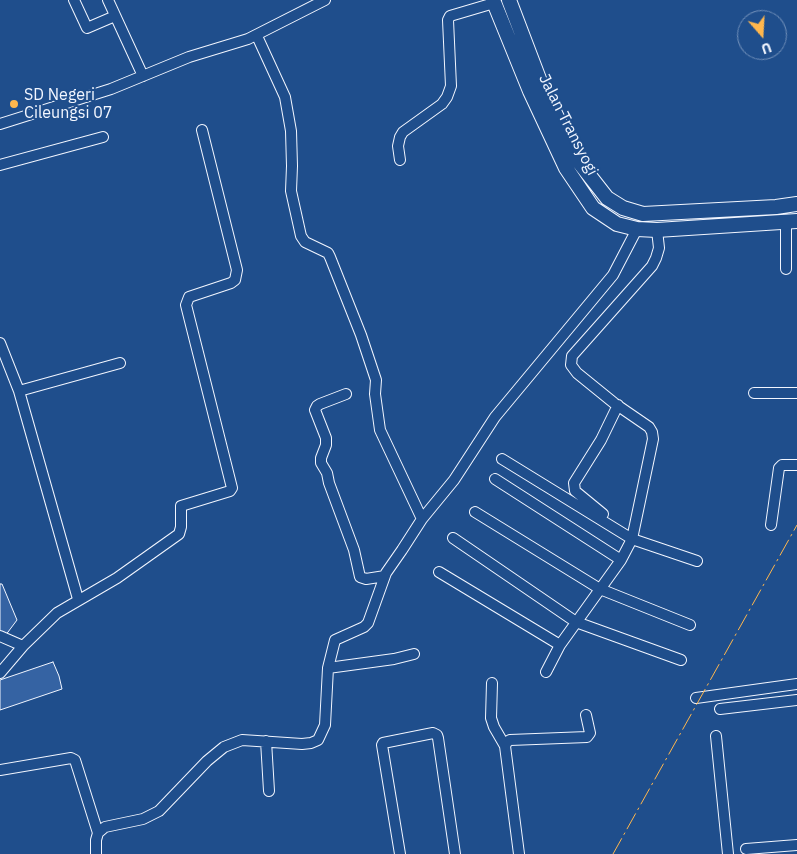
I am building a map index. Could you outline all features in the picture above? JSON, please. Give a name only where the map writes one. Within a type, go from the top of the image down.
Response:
[{"type":"highway","name":"Jalan Transyogi","points":[[509,0],[541,84],[578,160],[607,198],[623,208],[643,214],[776,207],[797,204]]},
{"type":"highway","name":"Jalan Transyogi","points":[[493,1],[530,92],[566,168],[594,208],[617,224],[637,229],[657,230],[792,222]]},
{"type":"street","points":[[74,0],[87,28],[116,16]]},
{"type":"street","points":[[108,0],[143,76]]},
{"type":"street","points":[[0,124],[111,89],[189,57],[257,36],[324,0]]},
{"type":"street","points":[[400,160],[398,146],[403,132],[442,104],[448,96],[451,86],[448,20],[450,16],[493,1]]},
{"type":"street","points":[[257,36],[285,97],[291,131],[291,191],[301,236],[306,242],[328,253],[330,257],[361,335],[376,380],[375,394],[380,430],[422,519]]},
{"type":"street","points":[[0,673],[23,646],[57,613],[78,599],[117,578],[179,534],[181,506],[230,491],[232,488],[186,305],[189,297],[210,291],[235,280],[237,270],[202,130]]},
{"type":"street","points":[[0,166],[103,137]]},
{"type":"street","points":[[786,269],[792,222]]},
{"type":"street","points":[[98,833],[105,827],[143,819],[160,811],[207,761],[224,747],[242,740],[302,744],[318,740],[324,725],[328,668],[336,638],[364,627],[371,618],[385,576],[422,519],[454,480],[495,417],[613,276],[637,229]]},
{"type":"street","points":[[546,672],[576,622],[621,560],[633,536],[653,435],[649,427],[577,373],[571,365],[572,356],[652,266],[658,248],[657,230]]},
{"type":"street","points":[[0,343],[19,391],[78,599]]},
{"type":"street","points":[[19,391],[120,363]]},
{"type":"street","points":[[754,393],[797,393]]},
{"type":"street","points":[[346,394],[320,404],[315,410],[326,438],[321,463],[327,473],[354,550],[360,577],[366,580],[385,576]]},
{"type":"street","points":[[618,405],[601,440],[573,486],[597,510],[633,536]]},
{"type":"street","points":[[502,459],[633,536],[697,560]]},
{"type":"street","points":[[771,525],[779,468],[782,465],[797,465]]},
{"type":"street","points":[[495,479],[621,560]]},
{"type":"street","points":[[475,512],[600,589],[690,625]]},
{"type":"street","points":[[453,538],[576,622],[681,660]]},
{"type":"street","points":[[439,572],[560,646]]},
{"type":"street","points":[[0,636],[23,646]]},
{"type":"street","points":[[328,668],[394,660],[414,654]]},
{"type":"street","points":[[492,683],[491,718],[505,746],[519,854]]},
{"type":"street","points":[[696,698],[797,684]]},
{"type":"street","points":[[720,709],[797,700]]},
{"type":"street","points":[[505,746],[510,740],[587,737],[590,733],[586,714]]},
{"type":"street","points":[[400,854],[382,745],[383,743],[433,734],[437,735],[438,738],[455,854]]},
{"type":"street","points":[[716,736],[728,854]]},
{"type":"street","points":[[266,741],[269,791]]},
{"type":"street","points":[[0,770],[71,758],[75,760],[98,833],[96,854]]},
{"type":"street","points":[[746,849],[797,845]]},
{"type":"building","points":[[0,584],[2,584],[17,620],[5,636],[0,634]]},
{"type":"building","points":[[53,662],[62,689],[0,710],[0,680]]},
{"type":"power","points":[[613,854],[797,525]]},
{"type":"place","name":"SD Negeri Cileungsi 07","points":[[14,104]]}]
